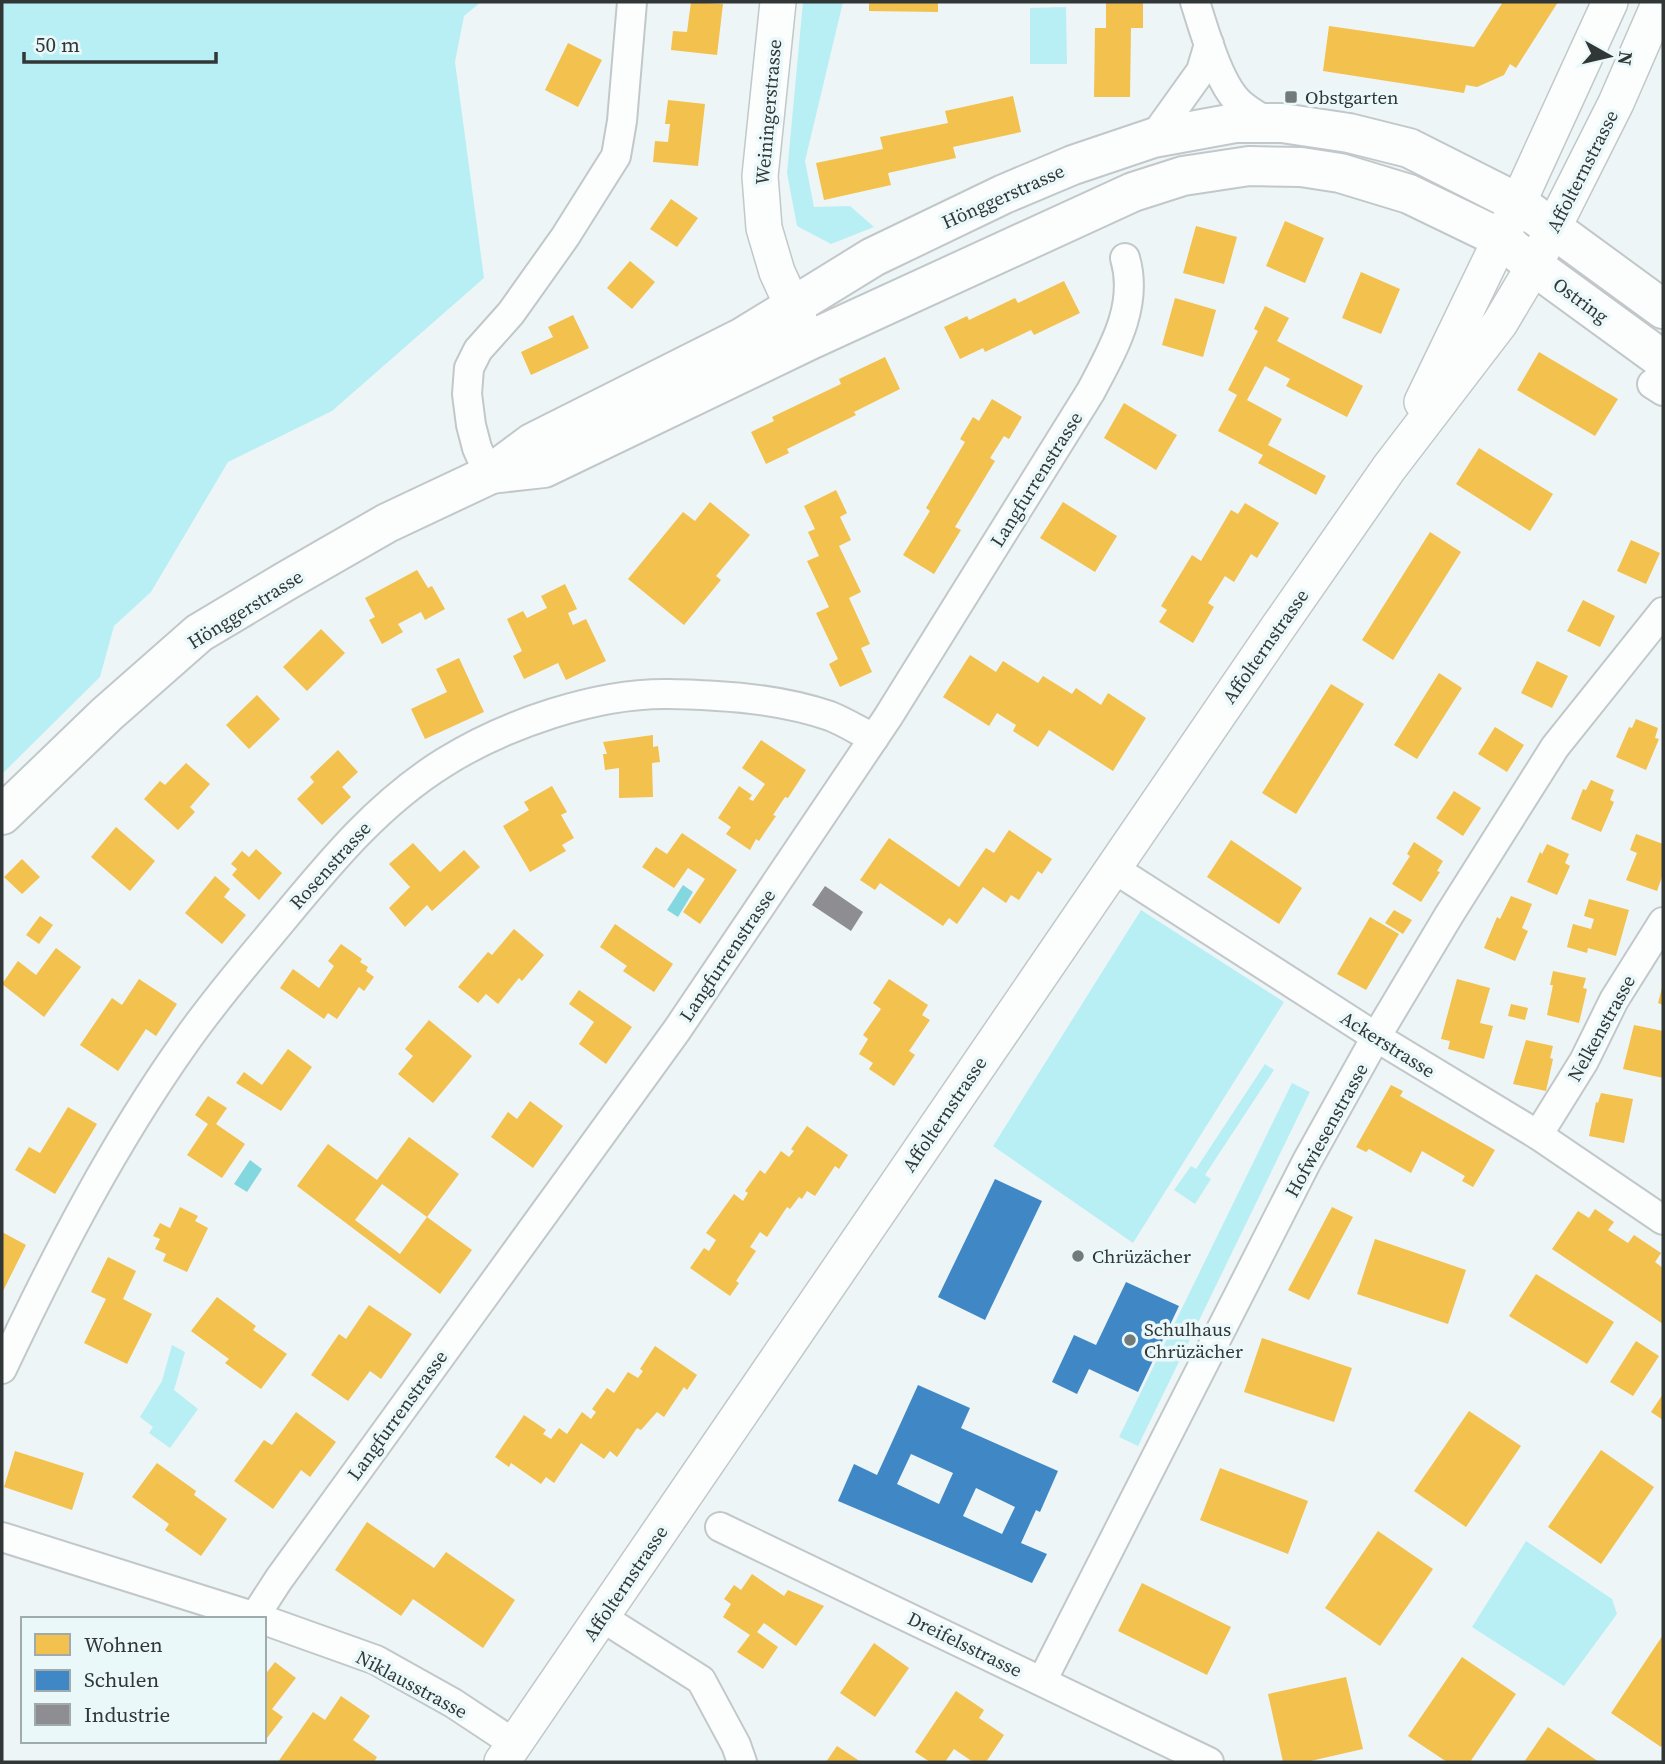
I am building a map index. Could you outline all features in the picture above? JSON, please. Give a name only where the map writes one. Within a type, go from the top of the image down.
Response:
[{"type":"main road","name":"Hönggerstrasse","points":[[2,815],[107,714],[199,633],[387,523],[489,475],[532,443],[743,337],[873,257],[1004,194],[1073,165],[1153,138],[1235,123],[1269,123],[1349,133],[1409,148],[1518,203],[1553,229]]},
{"type":"main road","name":"Hönggerstrasse","points":[[489,475],[544,468],[808,341],[1133,192],[1183,176],[1250,166],[1301,167],[1339,173],[1409,194],[1500,238]]},
{"type":"main road","points":[[1553,229],[1663,309]]},
{"type":"main road","name":"Ostring","points":[[1500,238],[1659,378]]},
{"type":"street","points":[[489,475],[477,448],[471,425],[467,394],[469,368],[478,350],[511,313],[565,237],[616,156],[622,121],[632,2]]},
{"type":"street","name":"Weiningerstrasse","points":[[778,2],[760,176],[764,228],[778,272],[808,341]]},
{"type":"street","points":[[1195,2],[1209,44],[1228,87],[1240,104],[1269,123]]},
{"type":"street","name":"Affolternstrasse","points":[[1389,468],[1518,203],[1610,2]]},
{"type":"street","name":"Affolternstrasse","points":[[509,1753],[766,1374],[1389,468],[1500,323],[1534,267],[1616,103],[1660,2]]},
{"type":"street","points":[[1153,138],[1201,71],[1209,44]]},
{"type":"street","name":"Langfurrenstrasse","points":[[260,1617],[279,1579],[677,1030],[874,738],[1085,401],[1114,348],[1127,309],[1130,276],[1125,258]]},
{"type":"street","name":"Hofwiesenstrasse","points":[[1042,1681],[1307,1161],[1377,1037],[1449,915],[1555,747],[1663,612]]},
{"type":"street","name":"Rosenstrasse","points":[[2,1368],[78,1215],[133,1121],[186,1040],[340,851],[375,816],[414,784],[480,743],[535,719],[584,705],[641,695],[734,697],[776,703],[830,716],[874,738]]},
{"type":"street","name":"Ackerstrasse","points":[[1113,868],[1377,1037],[1538,1135],[1663,1220]]},
{"type":"street","name":"Nelkenstrasse","points":[[1538,1135],[1584,1062],[1614,1000],[1663,922]]},
{"type":"street","name":"Dreifelsstrasse","points":[[720,1527],[1209,1762]]},
{"type":"street","name":"Niklausstrasse","points":[[2,1536],[257,1617]]},
{"type":"street","points":[[603,1618],[701,1680],[736,1745],[742,1762]]},
{"type":"street","name":"Niklausstrasse","points":[[266,1620],[376,1660],[453,1703],[509,1753]]},
{"type":"shaded area","points":[[2,2],[481,2],[464,16],[455,62],[484,278],[332,411],[228,462],[151,592],[114,626],[100,677],[2,774]]},
{"type":"shaded area","points":[[803,2],[843,2],[805,161],[814,207],[850,206],[874,227],[831,244],[797,226],[787,173]]},
{"type":"shaded area","points":[[1066,7],[1067,64],[1030,64],[1030,8]]},
{"type":"shaded area","points":[[683,885],[693,892],[678,917],[667,910]]},
{"type":"shaded area","points":[[1141,910],[1284,1002],[1133,1243],[993,1146]]},
{"type":"shaded area","points":[[1265,1064],[1274,1070],[1205,1175],[1211,1179],[1195,1204],[1174,1190],[1191,1166],[1196,1169]]},
{"type":"shaded area","points":[[1292,1083],[1310,1092],[1138,1446],[1119,1437]]},
{"type":"shaded area","points":[[250,1160],[262,1169],[247,1192],[234,1184]]},
{"type":"shaded area","points":[[172,1345],[185,1352],[174,1390],[198,1409],[170,1448],[149,1433],[153,1427],[140,1417],[162,1381]]},
{"type":"shaded area","points":[[1526,1541],[1612,1599],[1617,1614],[1564,1686],[1472,1627]]},
{"type":"building: Wohnen","points":[[691,2],[723,4],[717,55],[671,50],[673,31],[687,32]]},
{"type":"building: Wohnen","points":[[869,2],[938,2],[938,12],[869,11]]},
{"type":"building: Wohnen","points":[[1106,2],[1143,2],[1143,28],[1131,28],[1130,97],[1094,97],[1095,28],[1106,28]]},
{"type":"building: Wohnen","points":[[1503,2],[1558,2],[1516,68],[1510,64],[1504,75],[1477,87],[1466,85],[1464,93],[1323,71],[1329,26],[1474,47]]},
{"type":"building: Wohnen","points":[[568,43],[602,60],[578,107],[545,90]]},
{"type":"building: Wohnen","points":[[1013,96],[1021,132],[953,147],[956,158],[888,173],[891,185],[824,200],[816,163],[883,149],[880,137],[948,123],[945,111]]},
{"type":"building: Wohnen","points":[[668,100],[705,104],[698,166],[653,162],[655,141],[668,142],[670,124],[665,124]]},
{"type":"building: Wohnen","points":[[671,199],[698,218],[677,247],[650,229]]},
{"type":"building: Wohnen","points":[[1285,221],[1324,238],[1305,283],[1266,266]]},
{"type":"building: Wohnen","points":[[1196,226],[1237,237],[1224,284],[1183,273]]},
{"type":"building: Wohnen","points":[[630,261],[655,282],[632,309],[607,288]]},
{"type":"building: Wohnen","points":[[1361,272],[1400,289],[1381,334],[1342,318]]},
{"type":"building: Wohnen","points":[[1064,281],[1080,313],[1034,335],[1031,330],[985,352],[983,348],[960,359],[944,327],[967,316],[969,320],[1015,298],[1018,303]]},
{"type":"building: Wohnen","points":[[1175,298],[1216,310],[1203,357],[1162,345]]},
{"type":"building: Wohnen","points":[[1265,306],[1289,318],[1277,341],[1363,386],[1347,417],[1286,386],[1290,379],[1265,366],[1247,400],[1282,419],[1268,445],[1326,476],[1316,495],[1258,463],[1263,455],[1218,431],[1237,395],[1228,390],[1258,331],[1254,329]]},
{"type":"building: Wohnen","points":[[573,315],[589,348],[531,375],[521,352],[553,337],[548,327]]},
{"type":"building: Wohnen","points":[[1539,352],[1618,399],[1595,436],[1517,390]]},
{"type":"building: Wohnen","points":[[885,357],[900,389],[854,412],[856,415],[787,449],[789,453],[766,464],[751,432],[774,421],[772,417],[841,384],[839,379]]},
{"type":"building: Wohnen","points":[[992,399],[1022,417],[1009,439],[1004,436],[990,458],[995,461],[955,527],[961,530],[934,574],[903,555],[930,511],[926,508],[965,442],[960,439],[973,417],[979,421]]},
{"type":"building: Wohnen","points":[[1124,403],[1177,435],[1156,470],[1104,438]]},
{"type":"building: Wohnen","points":[[1479,448],[1553,494],[1530,531],[1456,484]]},
{"type":"building: Wohnen","points":[[836,490],[847,513],[840,517],[851,540],[839,546],[861,592],[849,598],[870,644],[861,648],[872,672],[840,687],[829,664],[838,659],[816,613],[829,607],[807,561],[819,556],[808,532],[815,529],[804,506]]},
{"type":"building: Wohnen","points":[[710,502],[750,535],[716,576],[721,580],[684,625],[628,579],[683,512],[695,521]]},
{"type":"building: Wohnen","points":[[1063,502],[1117,536],[1095,572],[1040,538]]},
{"type":"building: Wohnen","points":[[1245,503],[1279,523],[1257,558],[1251,554],[1234,582],[1225,576],[1208,603],[1214,607],[1193,643],[1159,622],[1167,610],[1161,606],[1192,555],[1201,561],[1231,510],[1238,514]]},
{"type":"building: Wohnen","points":[[1430,532],[1461,552],[1393,660],[1362,640]]},
{"type":"building: Wohnen","points":[[1631,540],[1660,553],[1646,584],[1617,571]]},
{"type":"building: Wohnen","points":[[417,570],[428,588],[432,586],[445,609],[425,620],[421,612],[398,624],[403,632],[382,644],[369,620],[375,617],[365,598]]},
{"type":"building: Wohnen","points":[[565,584],[577,609],[568,613],[573,625],[586,619],[606,661],[566,680],[558,663],[524,679],[513,656],[522,651],[507,619],[523,611],[527,618],[547,608],[541,596]]},
{"type":"building: Wohnen","points":[[1583,600],[1615,616],[1600,647],[1567,631]]},
{"type":"building: Wohnen","points":[[321,629],[345,653],[307,691],[283,667]]},
{"type":"building: Wohnen","points":[[970,655],[996,672],[1003,661],[1038,683],[1043,676],[1072,694],[1076,688],[1101,705],[1108,693],[1146,718],[1113,771],[1049,730],[1038,747],[1013,731],[1016,725],[997,713],[989,726],[943,697]]},
{"type":"building: Wohnen","points":[[459,658],[484,712],[425,739],[411,709],[447,692],[436,669]]},
{"type":"building: Wohnen","points":[[1537,661],[1568,676],[1552,708],[1521,693]]},
{"type":"building: Wohnen","points":[[1439,673],[1462,688],[1417,759],[1394,745]]},
{"type":"building: Wohnen","points":[[1331,684],[1364,704],[1296,814],[1262,793]]},
{"type":"building: Wohnen","points":[[257,695],[280,719],[249,749],[226,725]]},
{"type":"building: Wohnen","points":[[1636,719],[1658,728],[1655,738],[1659,739],[1646,770],[1616,757],[1629,727],[1632,728]]},
{"type":"building: Wohnen","points":[[1495,727],[1524,745],[1507,772],[1478,754]]},
{"type":"building: Wohnen","points":[[653,735],[653,747],[658,746],[660,762],[652,763],[653,797],[619,798],[619,768],[605,770],[603,754],[607,754],[603,742]]},
{"type":"building: Wohnen","points":[[761,740],[806,770],[773,815],[776,816],[759,841],[756,839],[750,850],[726,834],[731,827],[718,818],[739,786],[752,795],[749,799],[753,801],[765,784],[742,768]]},
{"type":"building: Wohnen","points":[[338,750],[358,772],[342,787],[351,797],[322,825],[297,799],[314,782],[310,777]]},
{"type":"building: Wohnen","points":[[186,763],[210,784],[190,807],[195,812],[178,830],[144,799],[160,781],[165,785]]},
{"type":"building: Wohnen","points":[[1591,780],[1614,790],[1610,800],[1614,802],[1601,832],[1571,819],[1583,789],[1586,790]]},
{"type":"building: Wohnen","points":[[552,786],[567,812],[561,815],[574,838],[562,845],[566,851],[530,872],[503,826],[529,810],[524,802]]},
{"type":"building: Wohnen","points":[[1454,791],[1481,808],[1463,836],[1436,818]]},
{"type":"building: Wohnen","points":[[116,827],[155,861],[130,891],[91,857]]},
{"type":"building: Wohnen","points":[[1009,830],[1052,859],[1042,874],[1038,871],[1019,900],[1011,895],[1006,903],[983,887],[957,924],[949,918],[943,926],[880,883],[875,890],[860,880],[889,838],[959,887],[986,848],[994,853]]},
{"type":"building: Wohnen","points":[[682,833],[737,870],[700,924],[683,912],[705,879],[688,868],[674,888],[642,867],[656,847],[667,854]]},
{"type":"building: Wohnen","points":[[1636,834],[1663,844],[1663,874],[1657,891],[1626,880],[1637,853],[1630,850]]},
{"type":"building: Wohnen","points":[[1231,840],[1302,888],[1279,924],[1207,877]]},
{"type":"building: Wohnen","points":[[1414,842],[1443,861],[1437,871],[1440,872],[1421,902],[1392,884],[1410,856],[1407,854]]},
{"type":"building: Wohnen","points":[[413,843],[440,872],[464,850],[480,867],[432,911],[427,905],[405,927],[389,908],[410,887],[389,864]]},
{"type":"building: Wohnen","points":[[1547,844],[1569,854],[1565,863],[1570,866],[1557,895],[1527,882],[1540,852],[1542,854]]},
{"type":"building: Wohnen","points":[[256,849],[282,873],[259,900],[232,875],[237,869],[231,864],[242,851],[249,857]]},
{"type":"building: Wohnen","points":[[22,859],[40,877],[22,894],[4,877]]},
{"type":"building: Wohnen","points":[[215,876],[230,889],[224,897],[246,915],[222,944],[185,913]]},
{"type":"building: Wohnen","points":[[1511,896],[1532,904],[1522,928],[1528,931],[1515,961],[1484,948],[1497,917],[1500,919]]},
{"type":"building: Wohnen","points":[[1589,899],[1629,910],[1616,956],[1588,948],[1587,953],[1567,947],[1573,924],[1591,929],[1594,919],[1584,916]]},
{"type":"building: Wohnen","points":[[1394,910],[1412,920],[1403,934],[1385,923]]},
{"type":"building: Wohnen","points":[[40,916],[53,925],[39,944],[26,935]]},
{"type":"building: Wohnen","points":[[1370,917],[1399,934],[1366,990],[1337,974]]},
{"type":"building: Wohnen","points":[[615,924],[673,964],[654,992],[623,971],[627,966],[600,947]]},
{"type":"building: Wohnen","points":[[514,929],[544,955],[522,981],[519,978],[498,1004],[486,994],[478,1003],[458,987],[488,952],[492,955]]},
{"type":"building: Wohnen","points":[[341,944],[362,959],[360,962],[368,967],[366,971],[374,977],[364,991],[359,987],[337,1019],[328,1013],[324,1019],[280,988],[293,969],[319,988],[334,966],[328,961]]},
{"type":"building: Wohnen","points":[[56,948],[81,967],[44,1017],[2,984],[18,961],[36,975]]},
{"type":"building: Wohnen","points":[[1553,971],[1586,978],[1583,988],[1587,989],[1579,1023],[1547,1015]]},
{"type":"building: Wohnen","points":[[139,979],[177,1004],[156,1036],[146,1029],[118,1071],[80,1045],[112,998],[122,1005]]},
{"type":"building: Wohnen","points":[[889,979],[928,1005],[922,1015],[930,1020],[909,1051],[915,1055],[894,1086],[869,1069],[873,1063],[859,1054],[868,1039],[863,1035],[881,1009],[873,1003]]},
{"type":"building: Wohnen","points":[[1457,979],[1490,988],[1480,1023],[1493,1026],[1484,1059],[1448,1049],[1450,1041],[1441,1039]]},
{"type":"building: Wohnen","points":[[1663,988],[1663,1005],[1658,1003]]},
{"type":"building: Wohnen","points":[[579,990],[632,1027],[606,1064],[579,1044],[594,1022],[569,1004]]},
{"type":"building: Wohnen","points":[[1511,1004],[1528,1008],[1525,1020],[1508,1016]]},
{"type":"building: Wohnen","points":[[429,1020],[472,1056],[433,1103],[398,1074],[413,1056],[405,1049]]},
{"type":"building: Wohnen","points":[[1634,1025],[1663,1031],[1663,1078],[1623,1069]]},
{"type":"building: Wohnen","points":[[1526,1040],[1553,1046],[1546,1091],[1513,1084]]},
{"type":"building: Wohnen","points":[[288,1049],[312,1067],[281,1111],[236,1083],[244,1072],[262,1085]]},
{"type":"building: Wohnen","points":[[1391,1085],[1403,1091],[1400,1096],[1495,1150],[1473,1187],[1462,1181],[1465,1176],[1422,1151],[1411,1173],[1369,1149],[1366,1152],[1356,1147]]},
{"type":"building: Wohnen","points":[[1601,1093],[1633,1099],[1624,1143],[1589,1136],[1596,1102],[1598,1103]]},
{"type":"building: Wohnen","points":[[208,1096],[227,1108],[216,1124],[245,1144],[222,1178],[187,1155],[208,1124],[195,1115]]},
{"type":"building: Wohnen","points":[[530,1101],[563,1126],[533,1168],[491,1137],[508,1112],[517,1119]]},
{"type":"building: Wohnen","points":[[68,1107],[97,1124],[55,1194],[15,1170],[29,1147],[40,1153]]},
{"type":"building: Wohnen","points":[[807,1126],[848,1155],[839,1169],[835,1166],[815,1196],[807,1191],[790,1209],[787,1207],[767,1237],[760,1232],[750,1247],[756,1251],[736,1281],[739,1283],[730,1296],[690,1268],[704,1248],[709,1251],[716,1240],[706,1233],[734,1194],[743,1201],[748,1193],[745,1191],[760,1170],[765,1174],[781,1151],[789,1157],[794,1151],[791,1149]]},
{"type":"building: Wohnen","points":[[409,1137],[459,1174],[427,1217],[472,1250],[440,1294],[297,1186],[328,1144],[377,1180]],"holes":[[[382,1184],[427,1217],[400,1254],[355,1220]]]},
{"type":"building: Wohnen","points":[[180,1207],[198,1216],[195,1221],[208,1228],[187,1272],[163,1261],[166,1254],[155,1249],[160,1239],[153,1236],[160,1223],[170,1228]]},
{"type":"building: Wohnen","points":[[1332,1207],[1353,1217],[1309,1300],[1288,1290]]},
{"type":"building: Wohnen","points":[[1595,1209],[1614,1222],[1608,1230],[1628,1243],[1634,1235],[1661,1253],[1655,1262],[1663,1268],[1663,1324],[1552,1249],[1578,1211],[1589,1218]]},
{"type":"building: Wohnen","points":[[2,1232],[26,1245],[2,1293]]},
{"type":"building: Wohnen","points":[[1375,1239],[1466,1270],[1448,1324],[1357,1294]]},
{"type":"building: Wohnen","points":[[108,1257],[136,1271],[123,1299],[152,1314],[127,1364],[84,1343],[106,1299],[91,1292]]},
{"type":"building: Wohnen","points":[[1536,1274],[1614,1322],[1587,1364],[1509,1316]]},
{"type":"building: Wohnen","points":[[217,1297],[256,1326],[253,1330],[287,1354],[261,1389],[225,1363],[229,1359],[191,1331]]},
{"type":"building: Wohnen","points":[[369,1305],[412,1334],[381,1379],[370,1371],[348,1401],[311,1375],[339,1334],[346,1339]]},
{"type":"building: Wohnen","points":[[1262,1338],[1352,1368],[1334,1422],[1244,1392]]},
{"type":"building: Wohnen","points":[[1636,1341],[1659,1356],[1633,1396],[1610,1382]]},
{"type":"building: Wohnen","points":[[655,1346],[697,1375],[687,1390],[684,1387],[664,1417],[657,1412],[641,1430],[637,1428],[617,1457],[610,1451],[604,1459],[581,1443],[554,1483],[546,1477],[541,1484],[511,1463],[509,1467],[495,1457],[524,1415],[546,1430],[543,1434],[551,1439],[559,1428],[567,1434],[582,1412],[591,1419],[596,1412],[592,1409],[607,1388],[614,1393],[628,1372],[638,1378],[643,1371],[640,1369]]},
{"type":"building: Wohnen","points":[[1663,1394],[1663,1420],[1651,1412]]},
{"type":"building: Wohnen","points":[[1469,1411],[1521,1446],[1466,1527],[1414,1491]]},
{"type":"building: Wohnen","points":[[296,1412],[336,1442],[310,1477],[301,1470],[273,1509],[234,1481],[264,1440],[272,1445]]},
{"type":"building: Wohnen","points":[[1601,1450],[1654,1487],[1601,1564],[1548,1527]]},
{"type":"building: Wohnen","points":[[15,1451],[84,1473],[72,1510],[4,1487]]},
{"type":"building: Wohnen","points":[[157,1463],[196,1491],[194,1495],[227,1519],[201,1556],[165,1530],[169,1524],[132,1497]]},
{"type":"building: Wohnen","points":[[1220,1468],[1308,1501],[1288,1554],[1200,1520]]},
{"type":"building: Wohnen","points":[[367,1522],[434,1568],[446,1552],[515,1600],[483,1648],[413,1599],[401,1616],[335,1570]]},
{"type":"building: Wohnen","points":[[1378,1531],[1433,1569],[1380,1646],[1325,1608]]},
{"type":"building: Wohnen","points":[[752,1574],[784,1596],[788,1590],[824,1606],[796,1646],[764,1623],[757,1632],[778,1647],[763,1669],[737,1652],[750,1635],[723,1617],[731,1604],[724,1599],[734,1585],[741,1590]]},
{"type":"building: Wohnen","points":[[1142,1583],[1231,1627],[1207,1675],[1118,1631]]},
{"type":"building: Wohnen","points":[[1663,1635],[1663,1744],[1661,1747],[1611,1713]]},
{"type":"building: Wohnen","points":[[874,1643],[909,1668],[875,1717],[840,1693]]},
{"type":"building: Wohnen","points":[[1462,1657],[1516,1694],[1470,1762],[1447,1762],[1408,1736]]},
{"type":"building: Wohnen","points":[[275,1662],[296,1678],[272,1709],[283,1717],[267,1738],[266,1737],[266,1673]]},
{"type":"building: Wohnen","points":[[1346,1677],[1363,1749],[1306,1762],[1283,1762],[1268,1694]]},
{"type":"building: Wohnen","points":[[956,1691],[984,1710],[979,1718],[1004,1735],[986,1762],[973,1762],[954,1749],[945,1762],[930,1762],[915,1752]]},
{"type":"building: Wohnen","points":[[341,1696],[370,1716],[353,1740],[377,1757],[374,1762],[278,1762],[313,1712],[325,1720]]},
{"type":"building: Wohnen","points":[[1548,1727],[1599,1762],[1524,1762]]},
{"type":"building: Wohnen","points":[[837,1746],[861,1762],[826,1762]]},
{"type":"building: Schulen","points":[[995,1179],[1042,1201],[985,1320],[938,1297]]},
{"type":"building: Schulen","name":"Schulhaus Chrüzächer","points":[[1126,1282],[1179,1306],[1138,1392],[1089,1369],[1077,1394],[1052,1382],[1074,1335],[1096,1345]]},
{"type":"building: Schulen","points":[[918,1385],[970,1408],[961,1428],[1058,1471],[1040,1512],[1036,1510],[1021,1543],[1047,1554],[1032,1583],[838,1501],[854,1464],[877,1475]],"holes":[[[911,1454],[953,1473],[939,1504],[897,1484]],[[976,1488],[1015,1507],[1002,1534],[963,1516]]]},
{"type":"building: Industrie","points":[[825,886],[863,912],[851,931],[812,905]]},
{"type":"place","name":"Obstgarten","points":[[1291,97]]},
{"type":"place","name":"Chrüzächer","points":[[1078,1256]]},
{"type":"place","name":"Schulhaus Chrüzächer","points":[[1130,1340]]}]
